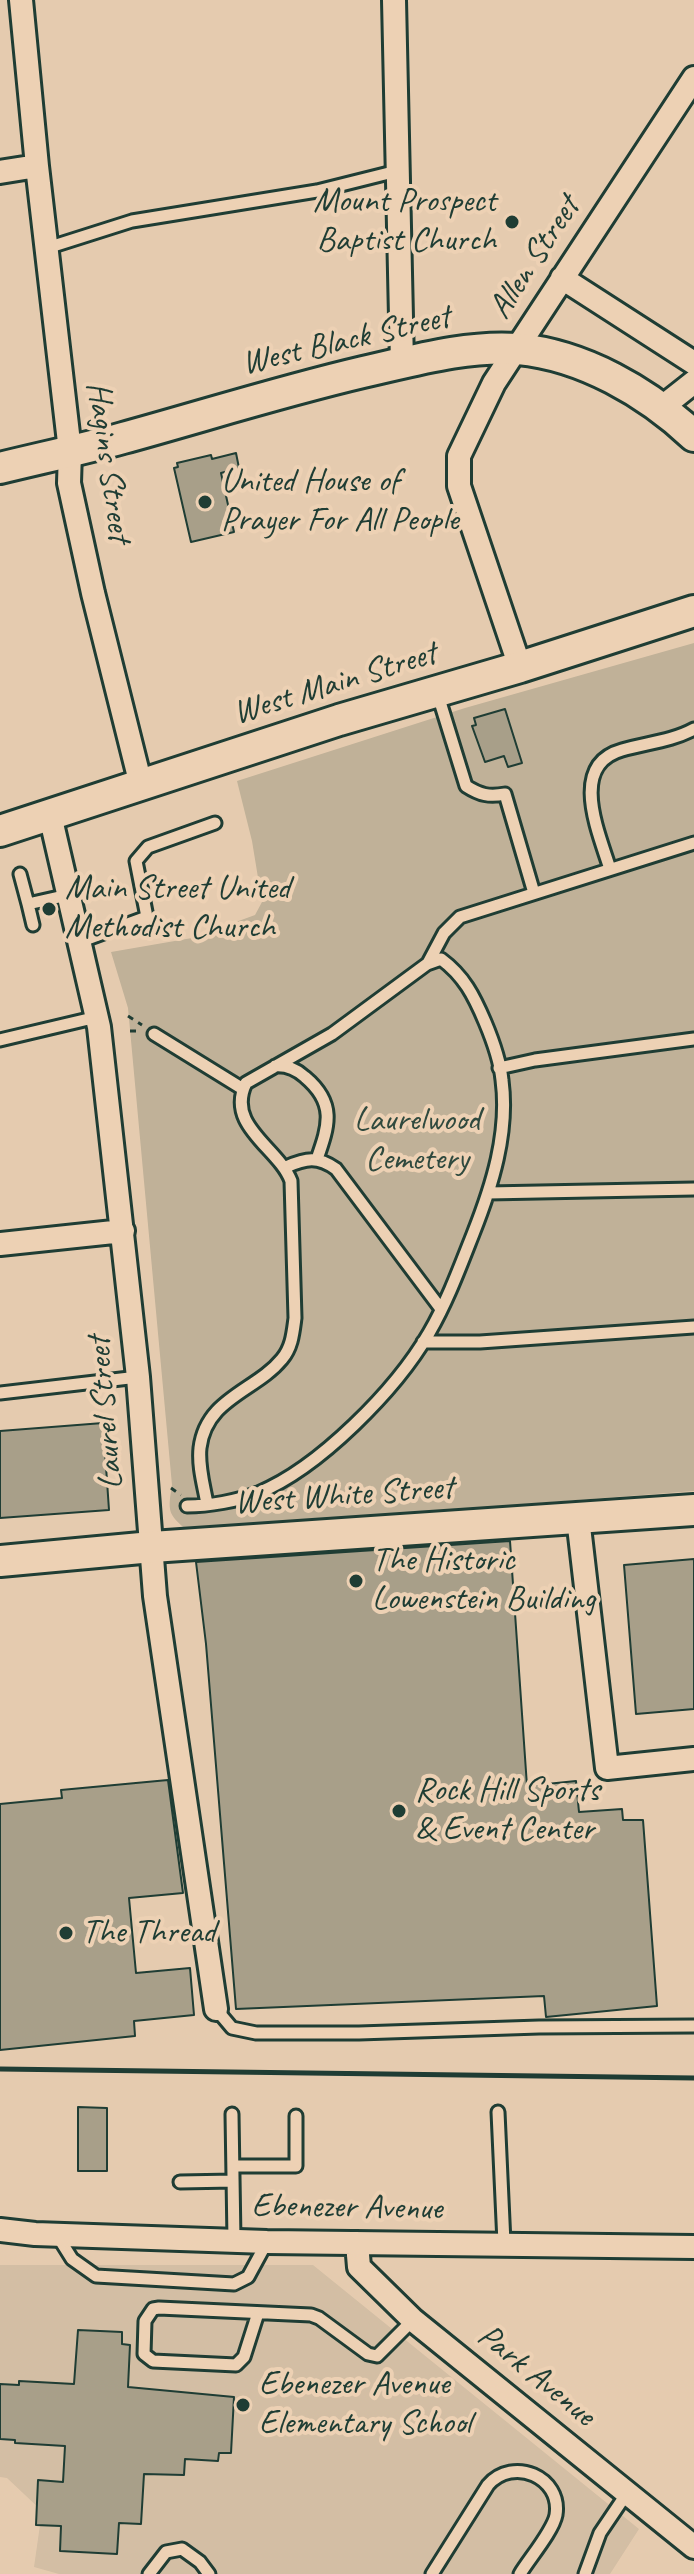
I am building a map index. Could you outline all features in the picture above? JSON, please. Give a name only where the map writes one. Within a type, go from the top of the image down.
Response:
[{"type":"street","name":"Hagins Street","points":[[21,0],[70,451],[69,483],[141,785]]},
{"type":"street","points":[[394,0],[402,363]]},
{"type":"street","name":"Allen Street","points":[[520,667],[459,486],[459,456],[494,383],[694,78]]},
{"type":"street","points":[[0,172],[37,166]]},
{"type":"street","points":[[562,278],[694,363]]},
{"type":"street","name":"West Black Street","points":[[0,468],[281,392],[402,363],[481,350],[517,349],[544,353],[600,372],[661,408],[694,436]]},
{"type":"street","points":[[661,408],[694,382]]},
{"type":"street","name":"West Main Street","points":[[0,831],[339,720],[520,667],[694,611]]},
{"type":"street","name":"Laurel Street","points":[[50,815],[97,1017],[138,1377],[155,1596],[216,2009]]},
{"type":"street","points":[[0,1244],[123,1231]]},
{"type":"street","name":"West White Street","points":[[0,1561],[152,1547],[694,1510]]},
{"type":"street","points":[[578,1518],[607,1768],[694,1759]]},
{"type":"street","name":"Ebenezer Avenue","points":[[0,2230],[267,2242],[694,2247]]},
{"type":"street","name":"Park Avenue","points":[[357,2243],[359,2267],[413,2320],[694,2547]]},
{"type":"lane","points":[[47,248],[132,221],[317,191],[397,171]]},
{"type":"lane","points":[[437,691],[466,786],[478,794],[505,794],[534,893]]},
{"type":"lane","points":[[610,869],[590,797],[591,777],[601,763],[617,751],[694,729]]},
{"type":"lane","points":[[79,942],[147,917],[136,861],[148,847],[215,823]]},
{"type":"lane","points":[[427,964],[444,933],[460,917],[694,843]]},
{"type":"lane","points":[[20,874],[33,925]]},
{"type":"lane","points":[[28,904],[68,895]]},
{"type":"lane","points":[[187,1506],[207,1504],[258,1493],[304,1465],[377,1401],[396,1380],[423,1342],[441,1309],[488,1193],[503,1116],[502,1081],[494,1045],[470,988],[458,972],[441,959],[427,964],[332,1034],[246,1083],[243,1089],[242,1109],[246,1122],[264,1147],[286,1167],[291,1181],[296,1292],[293,1338],[281,1361],[229,1400],[206,1427],[200,1445],[200,1460],[207,1504]]},
{"type":"lane","points":[[0,1040],[97,1017]]},
{"type":"lane","points":[[154,1034],[243,1089]]},
{"type":"lane","points":[[499,1068],[578,1053],[694,1039]]},
{"type":"lane","points":[[274,1066],[298,1071],[323,1097],[328,1127],[317,1159]]},
{"type":"lane","points":[[286,1167],[301,1160],[317,1159],[336,1169],[441,1309]]},
{"type":"lane","points":[[488,1193],[694,1189]]},
{"type":"lane","points":[[423,1342],[480,1342],[694,1327]]},
{"type":"lane","points":[[0,1393],[138,1377]]},
{"type":"lane","points":[[216,2009],[232,2028],[256,2033],[694,2026]]},
{"type":"lane","points":[[498,2112],[504,2243]]},
{"type":"lane","points":[[232,2114],[234,2240]]},
{"type":"lane","points":[[233,2166],[296,2166],[296,2116]]},
{"type":"lane","points":[[180,2182],[233,2181]]},
{"type":"lane","points":[[56,2234],[72,2259],[96,2276],[234,2284],[248,2277],[267,2242]]},
{"type":"lane","points":[[258,2313],[244,2357],[236,2365],[153,2361],[144,2354],[145,2321],[153,2309],[258,2313],[319,2318],[368,2354],[377,2356],[413,2320]]},
{"type":"lane","points":[[432,2574],[488,2485],[496,2476],[516,2470],[542,2480],[552,2492],[556,2506],[554,2521],[520,2574]]},
{"type":"lane","points":[[585,2574],[600,2533],[627,2493]]},
{"type":"lane","points":[[149,2574],[166,2552],[182,2549],[200,2562],[209,2574]]},
{"type":"shaded area","name":"Ebenezer Avenue Elementary School","points":[[0,2265],[313,2265],[639,2529],[610,2574],[59,2574],[34,2567],[42,2511],[7,2478],[0,2477]]},
{"type":"green space","name":"Laurelwood Cemetery","points":[[694,643],[694,1491],[187,1530],[172,1515],[170,1506],[172,1485],[128,1008],[111,952],[192,938],[255,915],[262,902],[252,841],[237,781],[465,708]]},
{"type":"building","name":"United House of Prayer For All People","points":[[236,453],[239,468],[221,473],[234,532],[191,542],[174,468],[178,467],[177,463]]},
{"type":"building","points":[[505,709],[522,763],[508,767],[504,756],[485,762],[472,726],[476,725],[474,718]]},
{"type":"building","points":[[103,1423],[109,1510],[0,1518],[0,1431]]},
{"type":"building","name":"Rock Hill Sports & Event Center","points":[[510,1541],[527,1786],[576,1781],[579,1812],[622,1809],[623,1820],[643,1820],[657,2006],[546,2017],[544,1996],[236,2009],[206,1644],[196,1562]]},
{"type":"building","points":[[694,1559],[694,1709],[636,1714],[624,1565]]},
{"type":"building","name":"The Thread","points":[[168,1780],[183,1893],[129,1898],[136,1973],[190,1968],[194,2015],[134,2021],[135,2036],[0,2050],[0,1804],[62,1798],[61,1790]]},
{"type":"building","points":[[78,2107],[107,2108],[107,2171],[78,2171]]},
{"type":"building","points":[[78,2330],[122,2332],[122,2344],[130,2345],[128,2387],[234,2397],[231,2453],[219,2453],[218,2461],[185,2459],[184,2475],[144,2474],[141,2524],[119,2523],[117,2554],[60,2551],[61,2526],[36,2525],[38,2480],[63,2482],[65,2446],[0,2439],[0,2384],[19,2385],[19,2381],[74,2384]]},
{"type":"railway","points":[[0,2069],[694,2078]]},
{"type":"place","name":"Mount Prospect Baptist Church","points":[[512,222]]},
{"type":"place","name":"United House of Prayer For All People","points":[[205,502]]},
{"type":"place","name":"Main Street United Methodist Church","points":[[49,909]]},
{"type":"place","name":"The Historic Lowenstein Building","points":[[356,1581]]},
{"type":"place","name":"Rock Hill Sports & Event Center","points":[[399,1811]]},
{"type":"place","name":"The Thread","points":[[66,1933]]},
{"type":"place","name":"Ebenezer Avenue Elementary School","points":[[243,2405]]}]
